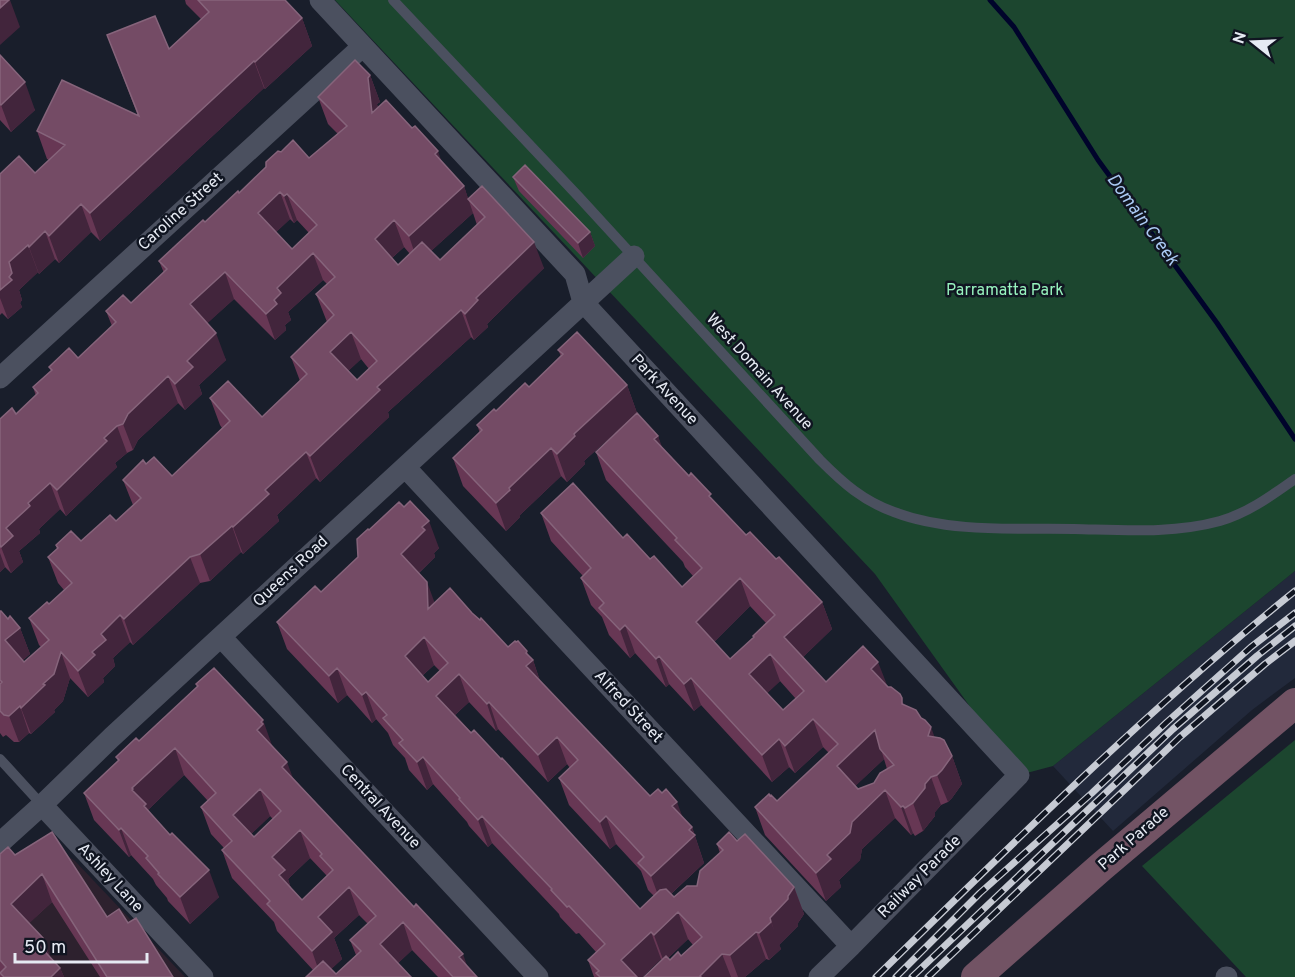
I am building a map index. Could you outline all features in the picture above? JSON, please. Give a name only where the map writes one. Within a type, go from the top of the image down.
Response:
[{"type":"street","name":"Park Avenue","points":[[320,0],[575,274],[583,302],[1019,775]]},
{"type":"street","name":"Caroline Street","points":[[0,378],[363,46]]},
{"type":"street","name":"Queens Road","points":[[0,843],[634,256]]},
{"type":"street","name":"Alfred Street","points":[[405,467],[851,946]]},
{"type":"street","name":"Central Avenue","points":[[221,637],[538,977]]},
{"type":"street","name":"Park Parade","points":[[976,977],[1295,703]]},
{"type":"street","name":"Railway Parade","points":[[819,977],[1019,775]]},
{"type":"street","name":"Ashley Lane","points":[[42,805],[203,977]]},
{"type":"lane","name":"West Domain Avenue","points":[[393,0],[634,256],[820,460],[852,490],[880,507],[923,521],[982,527],[1153,530],[1200,526],[1243,513],[1295,479]]},
{"type":"lane","points":[[0,759],[42,805]]},
{"type":"shaded area","points":[[1295,571],[1295,678],[1252,710],[1113,831],[1053,766]]},
{"type":"shaded area","points":[[65,854],[75,861],[185,977],[0,977]]},
{"type":"green space","name":"Parramatta Park","points":[[335,0],[1295,0],[1295,571],[1053,766],[1019,775],[875,574]]},
{"type":"green space","points":[[1295,740],[1295,977],[1246,977],[1142,866]]},
{"type":"building","points":[[0,0],[9,0],[0,8]]},
{"type":"building","points":[[198,0],[285,0],[302,18],[90,213],[81,204],[49,236],[45,231],[9,262],[12,273],[9,277],[12,280],[0,290],[0,174],[19,156],[35,173],[65,145],[37,131],[62,80],[139,116],[107,35],[155,16],[169,49],[209,12]]},
{"type":"building","points":[[0,55],[25,82],[1,105],[0,104]]},
{"type":"building","points":[[355,60],[370,75],[368,78],[372,113],[386,100],[438,151],[435,154],[464,186],[409,236],[394,220],[375,239],[398,265],[422,242],[440,260],[485,217],[468,199],[482,186],[534,242],[476,298],[478,300],[465,314],[461,310],[377,387],[380,390],[310,456],[306,452],[265,490],[269,494],[233,527],[200,554],[190,557],[124,619],[120,615],[101,634],[106,640],[92,652],[95,655],[78,671],[61,652],[54,674],[43,684],[45,685],[21,708],[20,706],[9,716],[4,715],[0,711],[0,684],[2,682],[0,680],[0,611],[8,619],[10,616],[20,628],[5,640],[24,662],[49,640],[29,618],[72,583],[48,557],[58,548],[56,545],[71,531],[81,541],[110,515],[116,521],[141,498],[123,480],[143,460],[146,464],[154,457],[172,476],[230,421],[210,398],[228,381],[262,417],[307,374],[291,357],[334,315],[316,294],[335,277],[313,253],[277,288],[281,293],[274,300],[277,304],[266,314],[225,272],[190,304],[216,333],[187,361],[193,367],[175,384],[168,376],[128,414],[123,424],[117,426],[104,438],[107,441],[57,490],[50,483],[28,503],[30,506],[6,528],[13,536],[1,547],[0,419],[12,408],[16,414],[38,393],[33,387],[52,370],[49,367],[69,348],[78,358],[116,322],[106,311],[123,295],[131,303],[167,269],[159,261],[203,220],[205,222],[238,191],[239,193],[266,167],[266,162],[278,151],[281,152],[293,140],[309,158],[347,126],[318,97]],"holes":[[[280,192],[284,196],[287,194],[317,225],[292,249],[258,213]],[[351,332],[377,361],[357,380],[330,352]]]},
{"type":"building","points":[[525,165],[590,232],[578,243],[513,177]]},
{"type":"building","points":[[577,332],[627,385],[574,434],[575,436],[557,454],[551,448],[496,503],[453,458],[482,430],[477,425],[494,409],[496,411],[525,383],[529,387],[563,354],[558,350]]},
{"type":"building","points":[[637,413],[658,436],[654,439],[689,476],[691,473],[746,535],[750,532],[776,559],[779,557],[822,602],[784,637],[826,682],[863,646],[878,662],[871,669],[888,687],[900,694],[902,704],[916,710],[931,727],[928,736],[944,740],[952,756],[942,770],[925,784],[925,788],[913,803],[905,808],[901,807],[885,790],[852,822],[850,833],[827,855],[831,859],[816,873],[755,807],[769,794],[777,801],[838,744],[813,719],[785,746],[779,739],[762,755],[691,678],[684,684],[659,656],[656,659],[625,625],[620,630],[599,608],[604,603],[581,578],[591,568],[541,513],[573,483],[623,538],[627,534],[650,559],[654,556],[682,587],[702,568],[596,452]],"holes":[[[740,578],[775,615],[730,659],[696,622]],[[770,654],[804,691],[783,710],[749,674]],[[875,730],[880,749],[894,765],[880,773],[874,783],[858,789],[837,766]]]},
{"type":"building","points":[[410,501],[429,521],[422,527],[425,530],[401,554],[427,582],[428,609],[450,588],[472,613],[480,620],[481,618],[508,647],[518,641],[533,660],[526,666],[650,796],[658,789],[662,793],[666,789],[677,802],[672,806],[692,827],[689,830],[695,835],[651,876],[638,863],[644,857],[606,816],[600,822],[559,778],[578,760],[557,737],[538,755],[489,702],[487,704],[459,674],[436,696],[471,733],[474,730],[502,758],[640,909],[660,890],[666,889],[674,897],[687,886],[697,886],[700,871],[723,850],[717,844],[729,832],[737,841],[745,834],[794,887],[788,899],[770,918],[771,922],[730,955],[722,954],[701,977],[644,977],[666,956],[670,960],[678,952],[681,956],[702,937],[678,912],[654,935],[651,932],[621,960],[637,977],[600,977],[596,973],[599,971],[588,960],[605,944],[482,816],[478,820],[423,757],[417,762],[399,743],[403,740],[383,718],[387,715],[366,692],[362,695],[337,668],[329,676],[277,622],[315,586],[321,592],[358,557],[357,539],[368,529],[399,502],[404,507]],"holes":[[[424,637],[448,663],[428,682],[405,656]]]},
{"type":"building","points":[[214,668],[263,720],[261,722],[263,724],[257,730],[287,762],[282,767],[414,907],[416,904],[463,954],[459,957],[477,977],[453,977],[403,922],[380,944],[411,977],[306,977],[323,961],[336,974],[361,951],[350,940],[376,916],[349,887],[318,917],[332,932],[312,951],[267,904],[270,901],[222,850],[232,841],[201,807],[216,793],[175,748],[132,790],[170,835],[172,833],[209,870],[180,897],[158,874],[146,858],[148,856],[121,828],[119,830],[84,793],[119,760],[116,757],[136,738],[139,741],[198,686],[196,684]],"holes":[[[260,789],[281,811],[254,837],[233,815]],[[300,830],[333,870],[302,900],[279,875],[285,870],[272,857]]]},
{"type":"building","points":[[52,832],[107,917],[119,909],[128,923],[136,918],[173,977],[107,977],[42,874],[11,904],[43,938],[37,943],[60,968],[51,977],[4,977],[0,973],[6,967],[0,960],[0,854],[8,847],[15,855]]},
{"type":"waterway","name":"Domain Creek","points":[[990,0],[1014,27],[1098,160],[1217,323],[1295,439]]},
{"type":"railway","points":[[876,977],[1133,730],[1295,591]]},
{"type":"railway","points":[[896,977],[980,893],[1167,722],[1251,647],[1295,613]]},
{"type":"railway","points":[[912,977],[1173,729],[1295,626]]},
{"type":"railway","points":[[928,977],[1180,737],[1295,641]]}]
